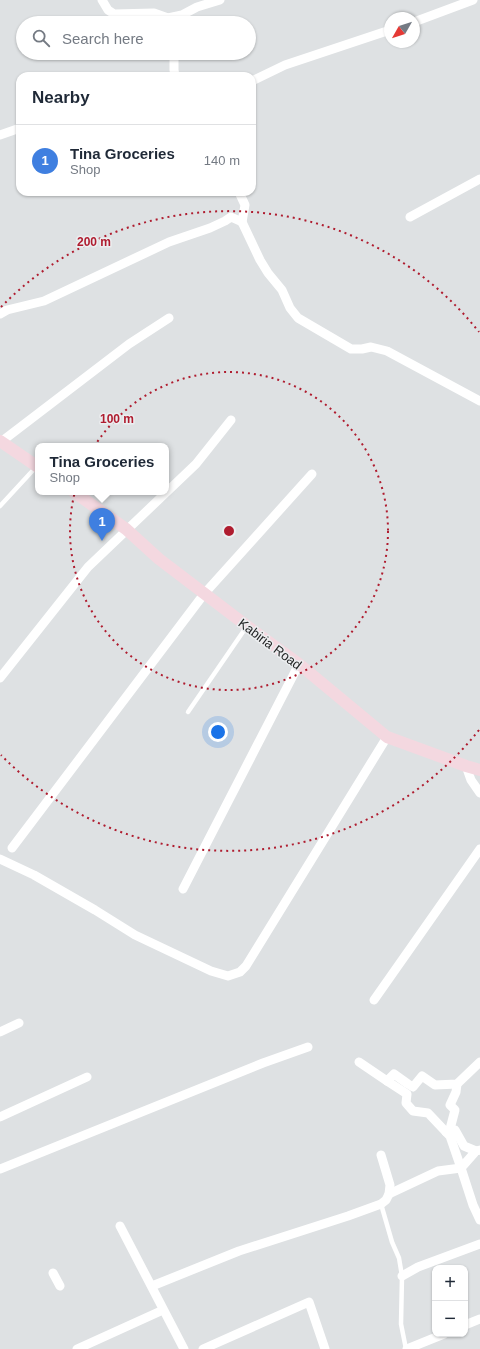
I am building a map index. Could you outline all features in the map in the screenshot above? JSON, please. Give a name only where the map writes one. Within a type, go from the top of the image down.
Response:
[{"type":"main road","points":[[1,442],[35,465]]},
{"type":"main road","name":"Kabiria Road","points":[[78,495],[126,529],[159,559],[204,594],[299,664],[387,737],[480,770]]},
{"type":"street","points":[[102,0],[108,10],[114,14],[154,13],[161,16]]},
{"type":"street","points":[[180,16],[197,7],[220,0]]},
{"type":"street","points":[[420,20],[473,0]]},
{"type":"street","points":[[256,79],[285,65],[384,32]]},
{"type":"street","points":[[174,60],[174,72]]},
{"type":"street","points":[[0,135],[16,129]]},
{"type":"street","points":[[410,217],[480,179]]},
{"type":"street","points":[[241,196],[245,205],[242,222],[260,260],[268,273],[282,290],[290,308],[298,318],[351,349],[371,347],[387,351],[480,400]]},
{"type":"street","points":[[0,314],[7,310],[44,301],[169,242],[210,228],[231,217],[242,222]]},
{"type":"street","points":[[1,442],[129,344],[169,318]]},
{"type":"street","points":[[169,489],[196,464],[231,420]]},
{"type":"street","points":[[12,848],[204,594],[312,474]]},
{"type":"street","points":[[0,678],[88,566],[163,495]]},
{"type":"street","points":[[184,889],[299,664]]},
{"type":"street","points":[[0,859],[34,875],[142,938],[211,971],[228,976],[240,972],[246,966],[387,737]]},
{"type":"street","points":[[466,766],[471,780],[480,793]]},
{"type":"street","points":[[374,1000],[480,849]]},
{"type":"street","points":[[0,1032],[19,1023]]},
{"type":"street","points":[[0,1169],[263,1063],[308,1047]]},
{"type":"street","points":[[359,1062],[407,1094],[406,1104],[413,1111],[428,1113],[450,1136],[473,1205],[480,1220]]},
{"type":"street","points":[[446,1132],[450,1129],[455,1110],[450,1105],[456,1092],[457,1084],[480,1062]]},
{"type":"street","points":[[387,1081],[394,1074],[413,1087],[422,1076],[435,1085],[457,1084]]},
{"type":"street","points":[[0,1117],[87,1077]]},
{"type":"street","points":[[389,1194],[438,1171],[461,1168],[478,1151],[464,1146],[455,1130],[446,1132]]},
{"type":"street","points":[[152,1286],[239,1252],[382,1204],[389,1194],[390,1184],[381,1155]]},
{"type":"street","points":[[120,1226],[184,1349]]},
{"type":"street","points":[[402,1276],[418,1267],[480,1244]]},
{"type":"street","points":[[53,1273],[60,1286]]},
{"type":"street","points":[[203,1349],[309,1302],[325,1349]]},
{"type":"street","points":[[76,1349],[163,1310]]},
{"type":"street","points":[[468,1324],[480,1319]]},
{"type":"street","points":[[406,1349],[436,1337]]},
{"type":"lane","points":[[0,506],[35,468]]},
{"type":"lane","points":[[188,712],[247,626]]},
{"type":"lane","points":[[382,1204],[392,1242],[399,1258],[402,1276],[401,1324],[406,1349]]},
{"type":"place","name":"Tina Groceries","points":[[102,541]]}]
